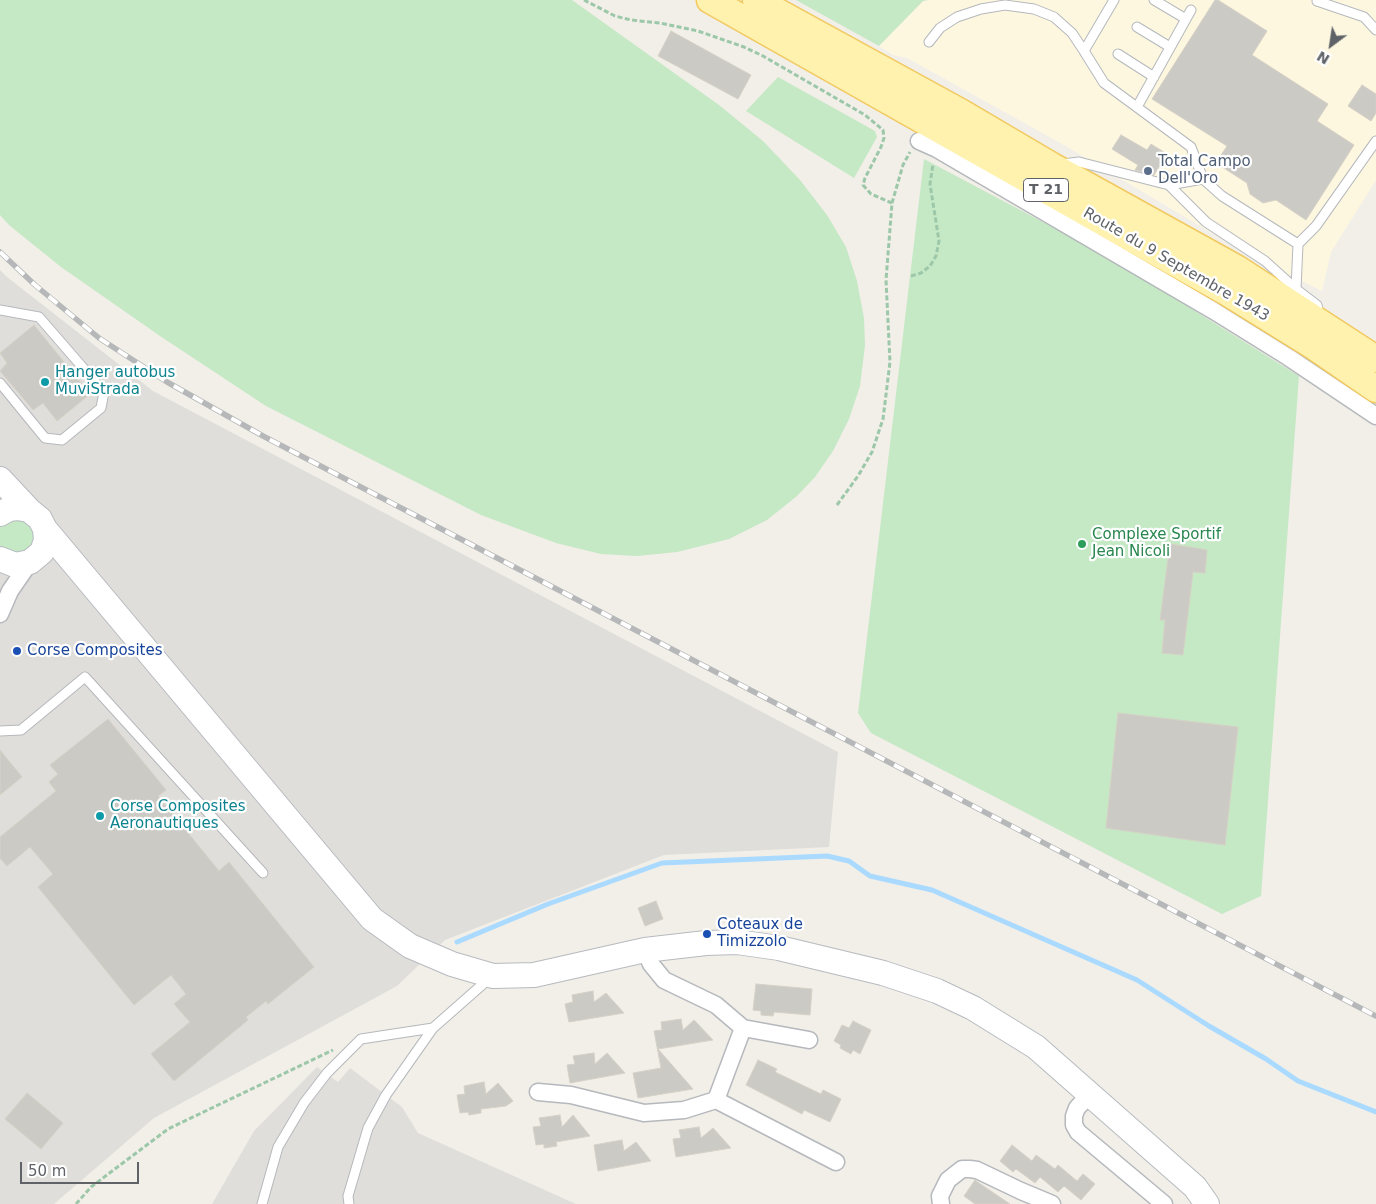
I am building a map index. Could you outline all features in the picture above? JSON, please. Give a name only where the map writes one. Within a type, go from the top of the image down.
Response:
[{"type":"main road","name":"Route du 9 Septembre 1943","points":[[710,0],[1228,293],[1315,347],[1376,389]]},
{"type":"main road","name":"Route du 9 Septembre 1943","points":[[756,0],[962,113],[1052,166],[1236,268],[1376,359]]},
{"type":"main road","points":[[0,478],[29,510],[40,519],[45,529],[87,580],[372,919],[410,946],[452,964],[493,976],[534,975],[645,950],[706,943],[737,942],[779,948],[883,973],[937,991],[973,1008],[1036,1046],[1195,1187],[1207,1204]]},
{"type":"main road","points":[[0,514],[8,509],[29,510]]},
{"type":"main road","points":[[30,562],[42,552],[46,540],[45,529]]},
{"type":"main road","points":[[0,559],[15,565],[30,562],[60,564],[87,580]]},
{"type":"street","points":[[919,141],[937,149],[1214,311],[1288,357],[1376,416]]},
{"type":"street","points":[[0,614],[10,591],[30,562]]},
{"type":"street","points":[[645,950],[654,969],[664,980],[716,1005],[742,1028],[809,1040]]},
{"type":"street","points":[[716,1100],[742,1028]]},
{"type":"street","points":[[538,1092],[571,1095],[644,1113],[684,1110],[716,1100],[836,1162]]},
{"type":"street","points":[[1090,1094],[1077,1108],[1074,1116],[1074,1125],[1078,1132],[1164,1204]]},
{"type":"street","points":[[941,1204],[940,1196],[948,1180],[962,1169],[977,1170],[1052,1204]]},
{"type":"lane","points":[[1084,51],[1114,0]]},
{"type":"lane","points":[[1154,0],[1186,20]]},
{"type":"lane","points":[[1317,1],[1364,17],[1376,30]]},
{"type":"lane","points":[[929,42],[940,28],[957,17],[981,9],[1005,5],[1034,9],[1054,17],[1072,33],[1104,83],[1191,147],[1204,179],[1222,196],[1298,244]]},
{"type":"lane","points":[[1137,107],[1191,10]]},
{"type":"lane","points":[[1137,27],[1170,47]]},
{"type":"lane","points":[[1118,54],[1154,77]]},
{"type":"lane","points":[[1296,289],[1298,244],[1316,226],[1376,141]]},
{"type":"lane","points":[[1052,166],[1080,162],[1169,184],[1204,179]]},
{"type":"lane","points":[[1169,184],[1206,222],[1265,261],[1317,305],[1321,323]]},
{"type":"lane","points":[[0,310],[39,317],[104,392],[100,408],[62,440],[45,438],[0,383]]},
{"type":"lane","points":[[0,731],[21,730],[85,676],[264,873]]},
{"type":"lane","points":[[349,1204],[348,1196],[368,1128],[386,1095],[433,1028],[493,976]]},
{"type":"lane","points":[[262,1204],[278,1147],[304,1103],[327,1074],[361,1039],[433,1028]]},
{"type":"path","points":[[584,0],[615,16],[698,31],[744,47],[763,56],[864,115],[883,130],[884,138],[863,185],[871,194],[892,203]]},
{"type":"path","points":[[837,505],[858,476],[872,452],[883,419],[890,362],[886,280],[892,203],[903,165],[909,152],[919,141]]},
{"type":"path","points":[[911,276],[921,273],[930,266],[936,256],[940,241],[930,184],[937,149]]},
{"type":"path","points":[[76,1204],[91,1187],[168,1129],[321,1054],[361,1039]]},
{"type":"shaded area","points":[[1376,0],[1376,180],[1331,252],[1322,291],[1249,255],[1064,145],[907,58],[893,55],[879,46],[923,1]]},
{"type":"shaded area","points":[[0,270],[153,391],[838,752],[829,847],[664,855],[445,940],[397,986],[154,1118],[54,1204],[0,1204]]},
{"type":"shaded area","points":[[317,1067],[338,1082],[350,1068],[402,1107],[418,1133],[576,1204],[212,1204],[254,1131]]},
{"type":"green space","points":[[0,0],[572,0],[719,105],[763,141],[800,180],[827,215],[846,247],[857,281],[864,318],[865,345],[860,386],[849,419],[833,451],[815,477],[797,496],[767,520],[729,539],[677,552],[637,556],[601,554],[556,543],[481,515],[266,406],[160,336],[61,267],[9,225],[0,215]]},
{"type":"green space","points":[[796,0],[928,0],[923,1],[879,46]]},
{"type":"green space","points":[[778,77],[875,131],[877,137],[854,178],[746,111]]},
{"type":"green space","name":"Complexe Sportif Jean Nicoli","points":[[924,159],[1107,256],[1299,376],[1261,896],[1222,914],[871,733],[858,713]]},
{"type":"green space","points":[[13,516],[38,526],[30,558],[0,552],[0,525]]},
{"type":"building","points":[[1215,0],[1218,0],[1267,31],[1252,55],[1328,104],[1317,121],[1354,145],[1306,220],[1276,200],[1263,203],[1250,194],[1247,183],[1216,163],[1227,146],[1152,99]]},
{"type":"building","points":[[671,31],[751,75],[738,99],[658,56]]},
{"type":"building","points":[[1362,85],[1376,94],[1376,113],[1371,121],[1348,106]]},
{"type":"building","points":[[1121,135],[1147,150],[1151,144],[1167,154],[1154,175],[1135,170],[1138,165],[1112,149]]},
{"type":"building","name":"Hanger autobus MuviStrada","points":[[34,325],[90,394],[57,421],[43,403],[33,410],[0,371],[7,363],[0,353]]},
{"type":"building","points":[[1170,544],[1207,550],[1205,573],[1193,572],[1183,655],[1162,653],[1165,620],[1160,620]]},
{"type":"building","points":[[1118,713],[1238,727],[1225,845],[1106,828]]},
{"type":"building","points":[[108,719],[166,790],[158,796],[219,871],[229,862],[314,967],[268,1004],[266,1001],[246,1017],[248,1020],[174,1081],[151,1054],[190,1022],[174,1004],[186,994],[171,975],[134,1005],[38,887],[53,874],[30,847],[7,866],[0,858],[0,837],[56,791],[49,782],[58,774],[50,765]]},
{"type":"building","points":[[0,750],[22,777],[0,795]]},
{"type":"building","points":[[656,901],[663,919],[645,926],[638,908]]},
{"type":"building","points":[[756,984],[812,989],[810,1015],[774,1012],[773,1016],[761,1015],[761,1011],[753,1010]]},
{"type":"building","points":[[593,991],[594,1002],[606,993],[624,1013],[569,1022],[565,1004],[573,1002],[572,995]]},
{"type":"building","points":[[681,1019],[683,1030],[694,1020],[713,1040],[658,1049],[693,1089],[638,1098],[633,1073],[661,1068],[654,1031],[662,1030],[661,1022]]},
{"type":"building","points":[[853,1021],[871,1030],[860,1054],[853,1050],[851,1054],[840,1048],[841,1045],[834,1041],[842,1025],[849,1028]]},
{"type":"building","points":[[594,1053],[595,1064],[607,1053],[625,1073],[570,1083],[567,1065],[575,1064],[573,1056]]},
{"type":"building","points":[[758,1060],[777,1069],[775,1072],[821,1094],[823,1090],[841,1099],[830,1122],[804,1110],[802,1114],[746,1085]]},
{"type":"building","points":[[484,1082],[486,1094],[498,1083],[513,1101],[506,1106],[481,1109],[481,1113],[469,1115],[468,1112],[460,1113],[457,1095],[465,1094],[464,1086]]},
{"type":"building","points":[[27,1093],[63,1123],[41,1149],[5,1119]]},
{"type":"building","points":[[560,1115],[562,1127],[573,1115],[590,1136],[556,1142],[557,1146],[544,1148],[544,1144],[536,1145],[533,1127],[541,1126],[539,1118]]},
{"type":"building","points":[[699,1127],[701,1138],[713,1128],[731,1148],[676,1157],[673,1139],[681,1138],[679,1130]]},
{"type":"building","points":[[622,1140],[624,1151],[636,1142],[651,1161],[598,1171],[594,1145]]},
{"type":"building","points":[[1012,1145],[1032,1161],[1036,1155],[1055,1169],[1058,1165],[1077,1181],[1083,1174],[1095,1184],[1081,1200],[1064,1186],[1058,1192],[1040,1177],[1035,1183],[1016,1169],[1013,1172],[1000,1161]]},
{"type":"building","points":[[975,1180],[1010,1204],[975,1204],[964,1196]]},
{"type":"waterway","points":[[457,942],[548,904],[662,863],[827,856],[849,861],[870,876],[932,890],[1137,980],[1209,1026],[1266,1059],[1298,1081],[1376,1112]]},
{"type":"railway","points":[[0,252],[35,285],[99,338],[167,382],[263,436],[1376,1016]]},
{"type":"place","name":"Total Campo Dell'Oro","points":[[1148,171]]},
{"type":"place","name":"Hanger autobus MuviStrada","points":[[45,382]]},
{"type":"place","name":"Complexe Sportif Jean Nicoli","points":[[1082,544]]},
{"type":"place","name":"Corse Composites","points":[[17,651]]},
{"type":"place","name":"Corse Composites Aeronautiques","points":[[100,816]]},
{"type":"place","name":"Coteaux de Timizzolo","points":[[707,934]]}]
